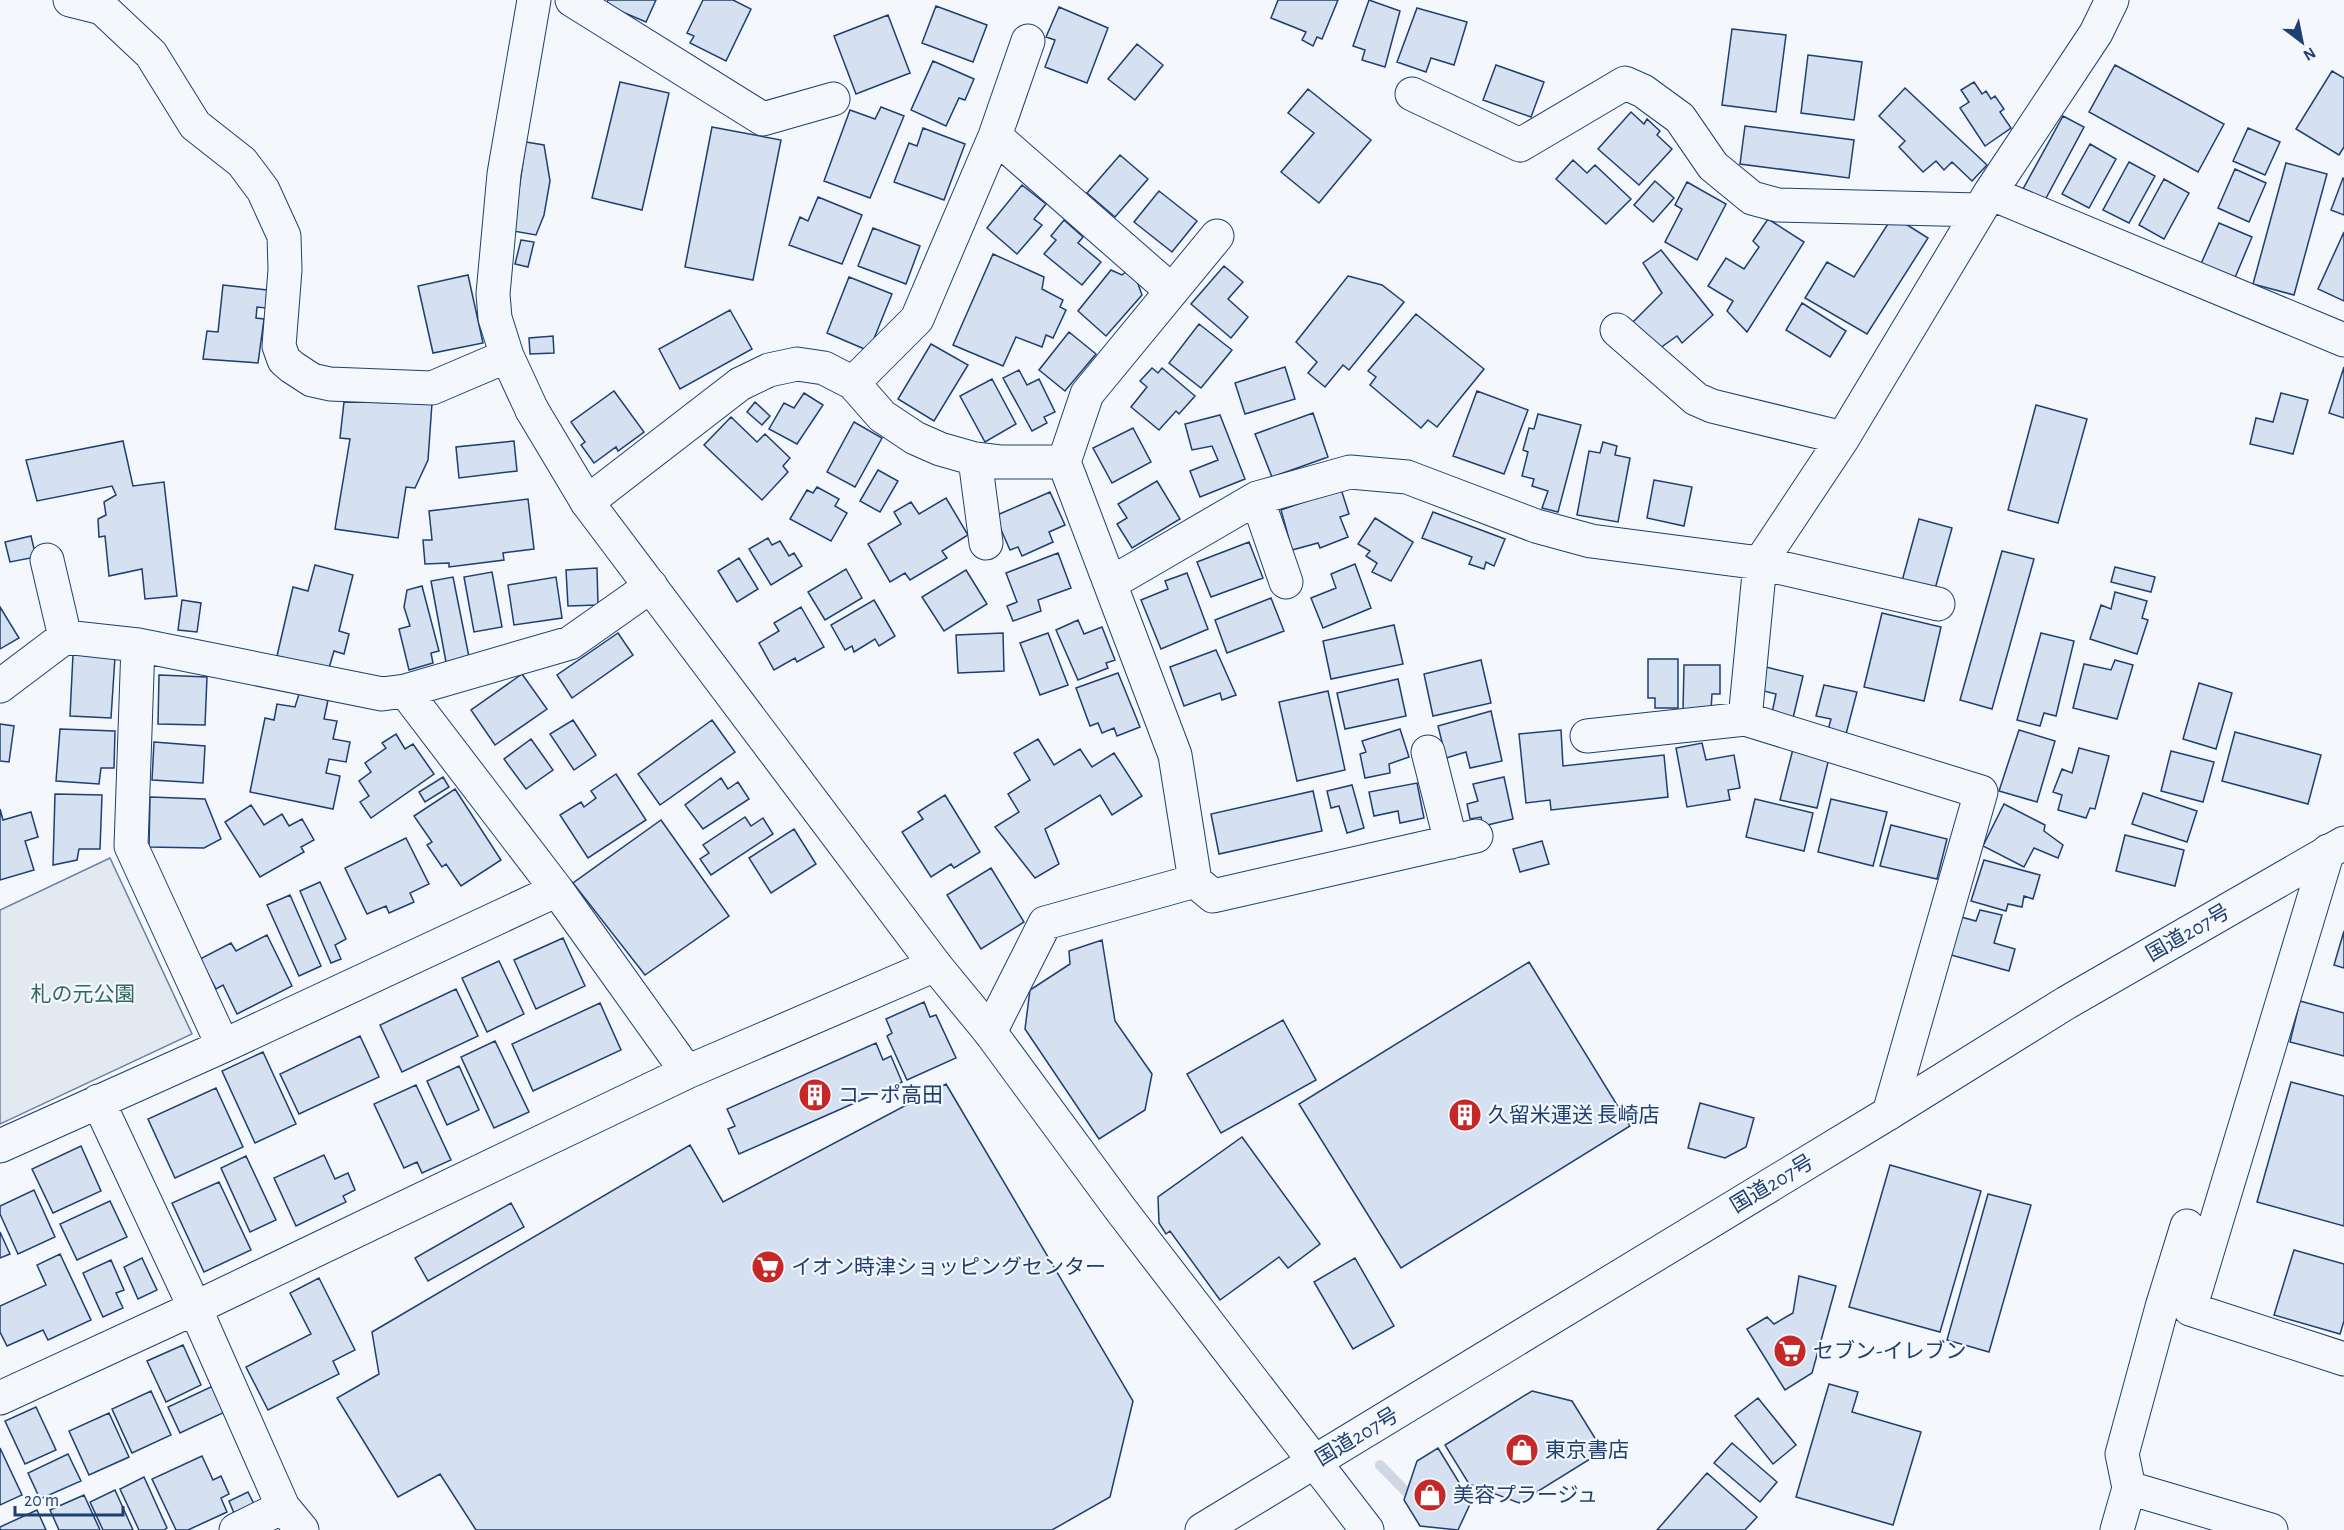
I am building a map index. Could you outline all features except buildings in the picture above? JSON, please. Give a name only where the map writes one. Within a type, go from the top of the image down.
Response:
[{"type":"main road","points":[[70,0],[102,8],[151,54],[195,125],[242,162],[263,190],[284,236],[285,270],[279,346],[284,360],[292,367],[312,380],[330,384],[432,388],[507,356]]},
{"type":"main road","points":[[534,0],[506,163],[495,255],[495,318],[507,356],[532,410],[587,502],[935,965],[990,1032],[1121,1210],[1367,1530]]},
{"type":"main road","points":[[572,0],[763,118],[832,99]]},
{"type":"main road","points":[[1745,719],[1760,563],[1843,438],[1984,202],[2097,33],[2112,0]]},
{"type":"main road","points":[[853,382],[917,319],[995,136],[1028,40]]},
{"type":"main road","points":[[1412,93],[1520,145],[1625,83],[1643,91],[1680,118],[1713,166],[1752,198],[1778,205],[1984,202],[2344,340]]},
{"type":"main road","points":[[995,136],[1172,291]]},
{"type":"main road","points":[[1217,236],[1087,394],[1064,462],[1175,755],[1195,881],[1213,896],[1463,839],[1428,752]]},
{"type":"main road","points":[[1617,330],[1696,399],[1712,406],[1843,438]]},
{"type":"main road","points":[[587,502],[740,384],[770,370],[797,364],[824,368],[853,382],[882,416],[915,438],[940,449],[975,459],[1064,462]]},
{"type":"main road","points":[[975,459],[986,543]]},
{"type":"main road","points":[[1111,584],[1257,498],[1350,472],[1407,477],[1536,526],[1591,541],[1760,563],[1938,604]]},
{"type":"main road","points":[[1257,498],[1286,582]]},
{"type":"main road","points":[[47,560],[65,637]]},
{"type":"main road","points":[[0,686],[65,637],[138,645],[360,692],[382,694],[405,691],[570,643],[651,586]]},
{"type":"main road","points":[[138,645],[131,846],[223,1046]]},
{"type":"main road","points":[[405,691],[557,890],[687,1072]]},
{"type":"main road","points":[[1587,736],[1745,719],[1981,792],[1889,1113]]},
{"type":"main road","points":[[2336,847],[2190,1309],[2344,1359]]},
{"type":"main road","name":"国道207号","points":[[1203,1530],[2066,1003],[2336,847]]},
{"type":"main road","points":[[990,1032],[1045,923],[1195,881]]},
{"type":"main road","points":[[0,1146],[223,1046],[557,890]]},
{"type":"main road","points":[[0,1398],[195,1308],[687,1072],[935,965]]},
{"type":"main road","points":[[98,1101],[292,1518],[236,1530]]},
{"type":"main road","points":[[2117,1530],[2129,1488],[2122,1454],[2162,1307],[2187,1226]]},
{"type":"main road","points":[[2129,1488],[2271,1530]]},
{"type":"green space","name":"札の元公園","points":[[110,858],[192,1034],[0,1124],[0,910]]},
{"type":"waterway","points":[[1380,1465],[1415,1501]]},
{"type":"place","name":"コーポ高田","points":[[815,1095]]},
{"type":"place","name":"久留米運送 長崎店","points":[[1465,1115]]},
{"type":"place","name":"イオン時津ショッピングセンター","points":[[768,1267]]},
{"type":"place","name":"セブン-イレブン","points":[[1790,1351]]},
{"type":"place","name":"東京書店","points":[[1522,1450]]},
{"type":"place","name":"美容プラージュ","points":[[1430,1495]]}]
